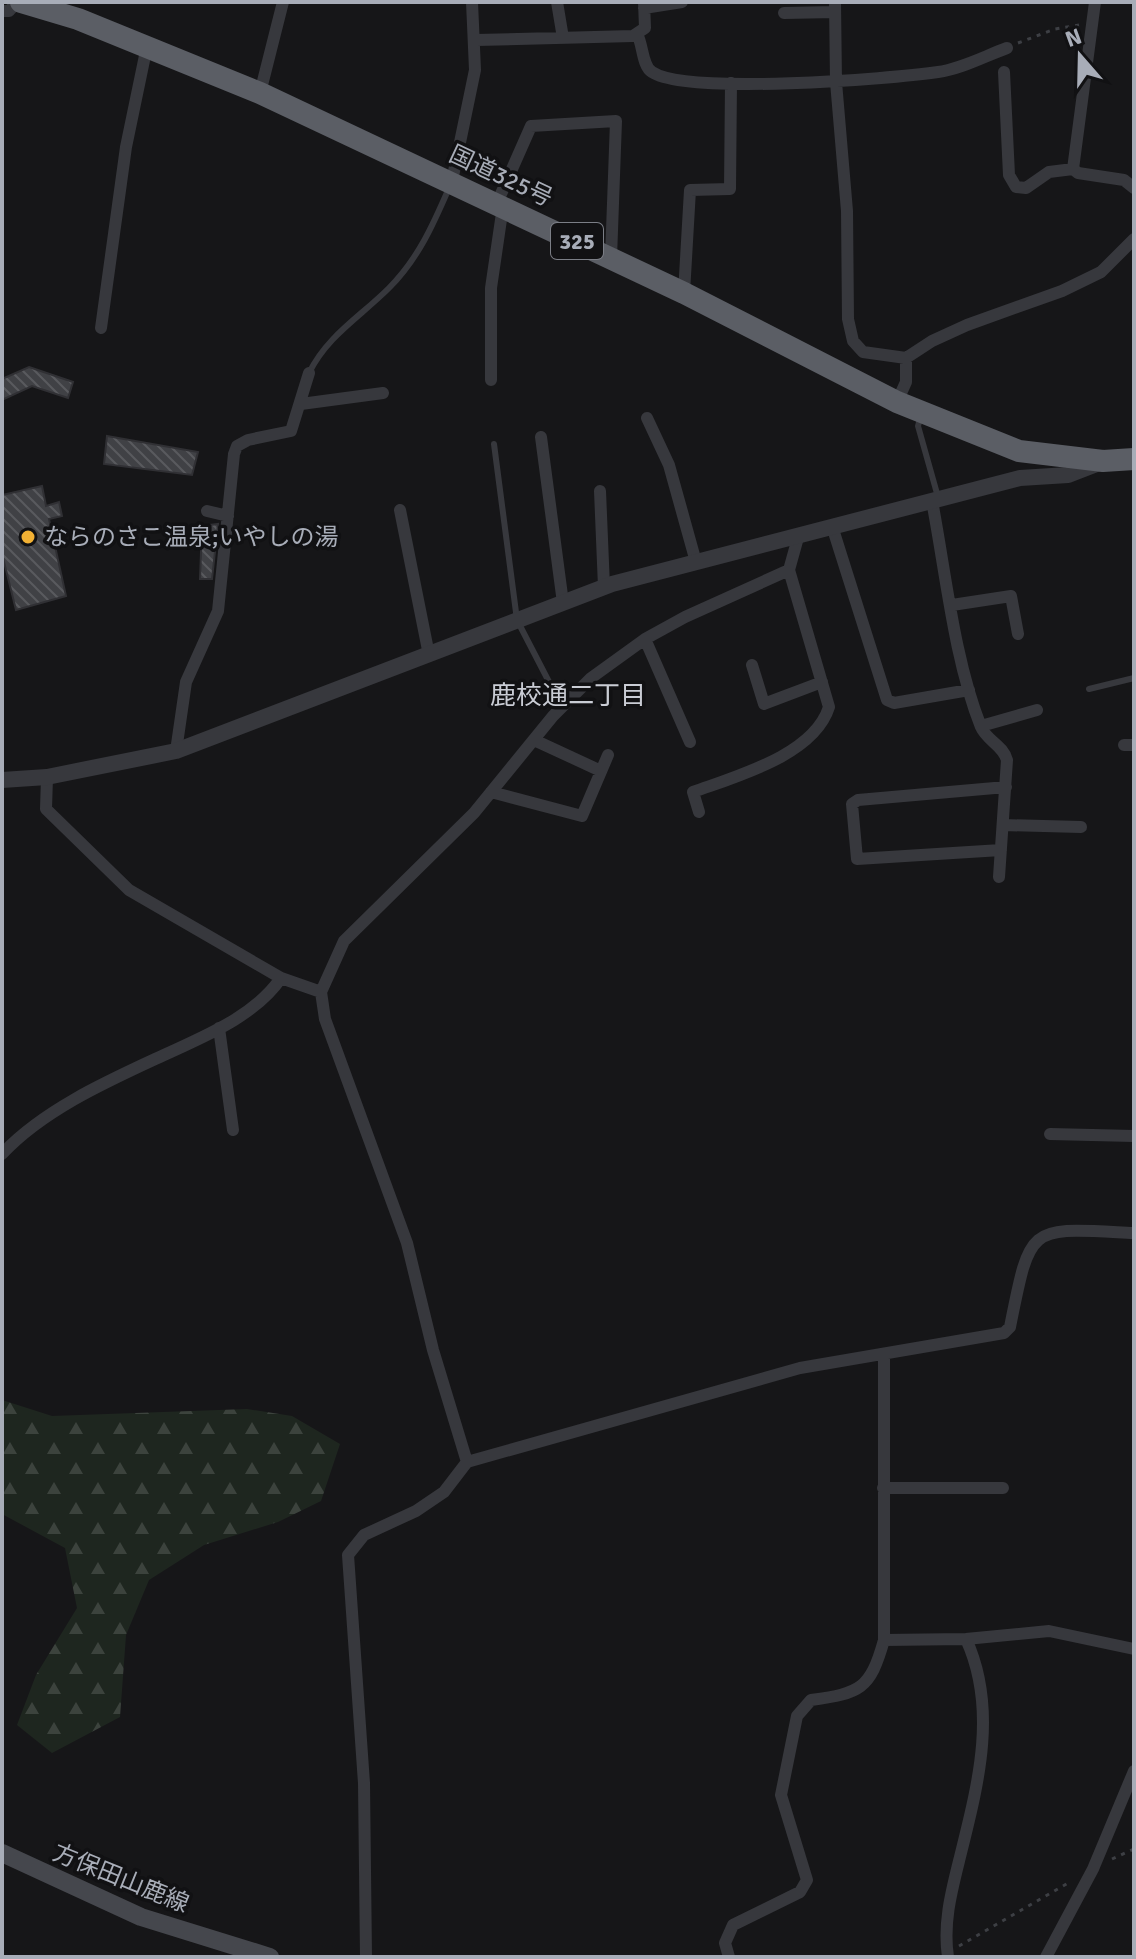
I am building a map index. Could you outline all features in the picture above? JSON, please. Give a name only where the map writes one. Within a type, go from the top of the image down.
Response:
[{"type":"highway","name":"国道325号","points":[[19,2],[78,19],[260,93],[684,293],[897,402],[1019,451],[1103,461],[1134,459]]},
{"type":"main road","name":"方保田山鹿線","points":[[2,1853],[141,1917],[270,1957]]},
{"type":"street","points":[[2,11],[9,11],[19,2]]},
{"type":"street","points":[[260,93],[283,2]]},
{"type":"street","points":[[452,181],[475,70],[472,2]]},
{"type":"street","points":[[557,2],[563,38]]},
{"type":"street","points":[[476,40],[637,34],[645,28],[644,5],[682,2]]},
{"type":"street","points":[[1073,169],[1095,2]]},
{"type":"street","points":[[784,13],[835,7],[836,82],[847,211],[848,319],[853,341],[863,352],[906,358],[932,341],[967,325],[1062,291],[1101,272],[1134,239]]},
{"type":"street","points":[[637,34],[643,43],[646,67],[652,73],[676,80],[731,83],[836,82],[941,72],[1007,48]]},
{"type":"street","points":[[101,328],[126,147],[147,46]]},
{"type":"street","points":[[1004,72],[1009,175],[1016,187],[1026,188],[1049,172],[1073,169],[1078,173],[1124,180],[1134,188]]},
{"type":"street","points":[[684,293],[690,190],[730,189],[731,83]]},
{"type":"street","points":[[491,380],[491,288],[500,204],[531,126],[616,121],[611,258]]},
{"type":"street","points":[[897,402],[906,382],[906,358]]},
{"type":"street","points":[[176,751],[186,682],[218,611],[237,446],[248,440],[291,431],[309,373]]},
{"type":"street","points":[[301,404],[383,393]]},
{"type":"street","points":[[647,418],[669,465],[696,562]]},
{"type":"street","points":[[541,437],[563,603]]},
{"type":"street","points":[[1019,451],[1020,478]]},
{"type":"street","points":[[2,780],[47,777],[176,751],[604,587],[1020,478],[1068,475],[1103,461]]},
{"type":"street","points":[[600,491],[604,587]]},
{"type":"street","points":[[935,500],[969,690],[981,726],[991,740],[1005,751],[1006,787],[999,877]]},
{"type":"street","points":[[400,510],[429,655]]},
{"type":"street","points":[[207,511],[228,516]]},
{"type":"street","points":[[832,526],[887,700],[894,703],[969,690]]},
{"type":"street","points":[[699,812],[693,792],[750,771],[809,740],[824,722],[829,707],[789,570],[799,534]]},
{"type":"street","points":[[467,1462],[433,1350],[407,1243],[325,1019],[321,992],[344,941],[491,792],[562,707],[591,678],[645,639],[685,617],[789,570]]},
{"type":"street","points":[[952,605],[1011,596],[1018,634]]},
{"type":"street","points":[[645,639],[690,742]]},
{"type":"street","points":[[752,665],[764,704],[822,682]]},
{"type":"street","points":[[981,726],[1037,710]]},
{"type":"street","points":[[534,740],[601,771]]},
{"type":"street","points":[[491,792],[582,816],[608,755]]},
{"type":"street","points":[[47,777],[46,809],[129,890],[281,978],[321,992]]},
{"type":"street","points":[[1001,850],[857,859],[852,804],[858,800],[1006,787]]},
{"type":"street","points":[[1003,825],[1081,827]]},
{"type":"street","points":[[2,1154],[48,1118],[114,1079],[219,1028],[269,995],[281,978]]},
{"type":"street","points":[[219,1028],[233,1130]]},
{"type":"street","points":[[1050,1134],[1134,1136]]},
{"type":"street","points":[[366,1957],[364,1783],[348,1555],[364,1535],[416,1511],[444,1492],[467,1462],[800,1368],[1004,1333],[1010,1327],[1022,1269],[1034,1240],[1048,1232],[1134,1233]]},
{"type":"street","points":[[729,1957],[725,1943],[733,1925],[800,1892],[807,1880],[781,1795],[797,1716],[811,1700],[851,1695],[862,1688],[878,1660],[884,1640],[884,1354]]},
{"type":"street","points":[[883,1488],[1003,1488]]},
{"type":"street","points":[[884,1640],[966,1639],[1049,1631],[1134,1649]]},
{"type":"street","points":[[947,1955],[947,1907],[977,1786],[983,1739],[984,1707],[977,1663],[966,1639]]},
{"type":"street","points":[[1046,1957],[1093,1869],[1134,1771]]},
{"type":"lane","points":[[309,373],[321,348],[390,287],[424,245],[452,181]]},
{"type":"lane","points":[[922,412],[918,426],[935,500]]},
{"type":"lane","points":[[494,444],[517,620],[562,707]]},
{"type":"lane","points":[[1089,689],[1134,678]]},
{"type":"path","points":[[1007,48],[1055,29],[1091,23]]},
{"type":"path","points":[[947,1955],[1093,1869],[1134,1849]]},
{"type":"green space","points":[[2,1400],[52,1416],[247,1409],[292,1416],[340,1444],[321,1501],[278,1522],[204,1545],[149,1580],[126,1635],[120,1717],[52,1753],[17,1725],[36,1675],[77,1608],[65,1548],[2,1514]]},
{"type":"building","points":[[29,367],[73,382],[68,398],[32,386],[2,400],[2,379]]},
{"type":"building","points":[[107,436],[198,452],[192,475],[104,464]]},
{"type":"building","name":"ならのさこ温泉;いやしの湯","points":[[42,486],[46,506],[59,502],[62,516],[49,519],[66,596],[16,610],[2,554],[2,495]]},
{"type":"building","points":[[218,524],[212,579],[200,579],[202,526]]},
{"type":"place","name":"ならのさこ温泉;いやしの湯","points":[[28,537]]},
{"type":"district","name":"鹿校通二丁目","points":[[568,695]]}]
